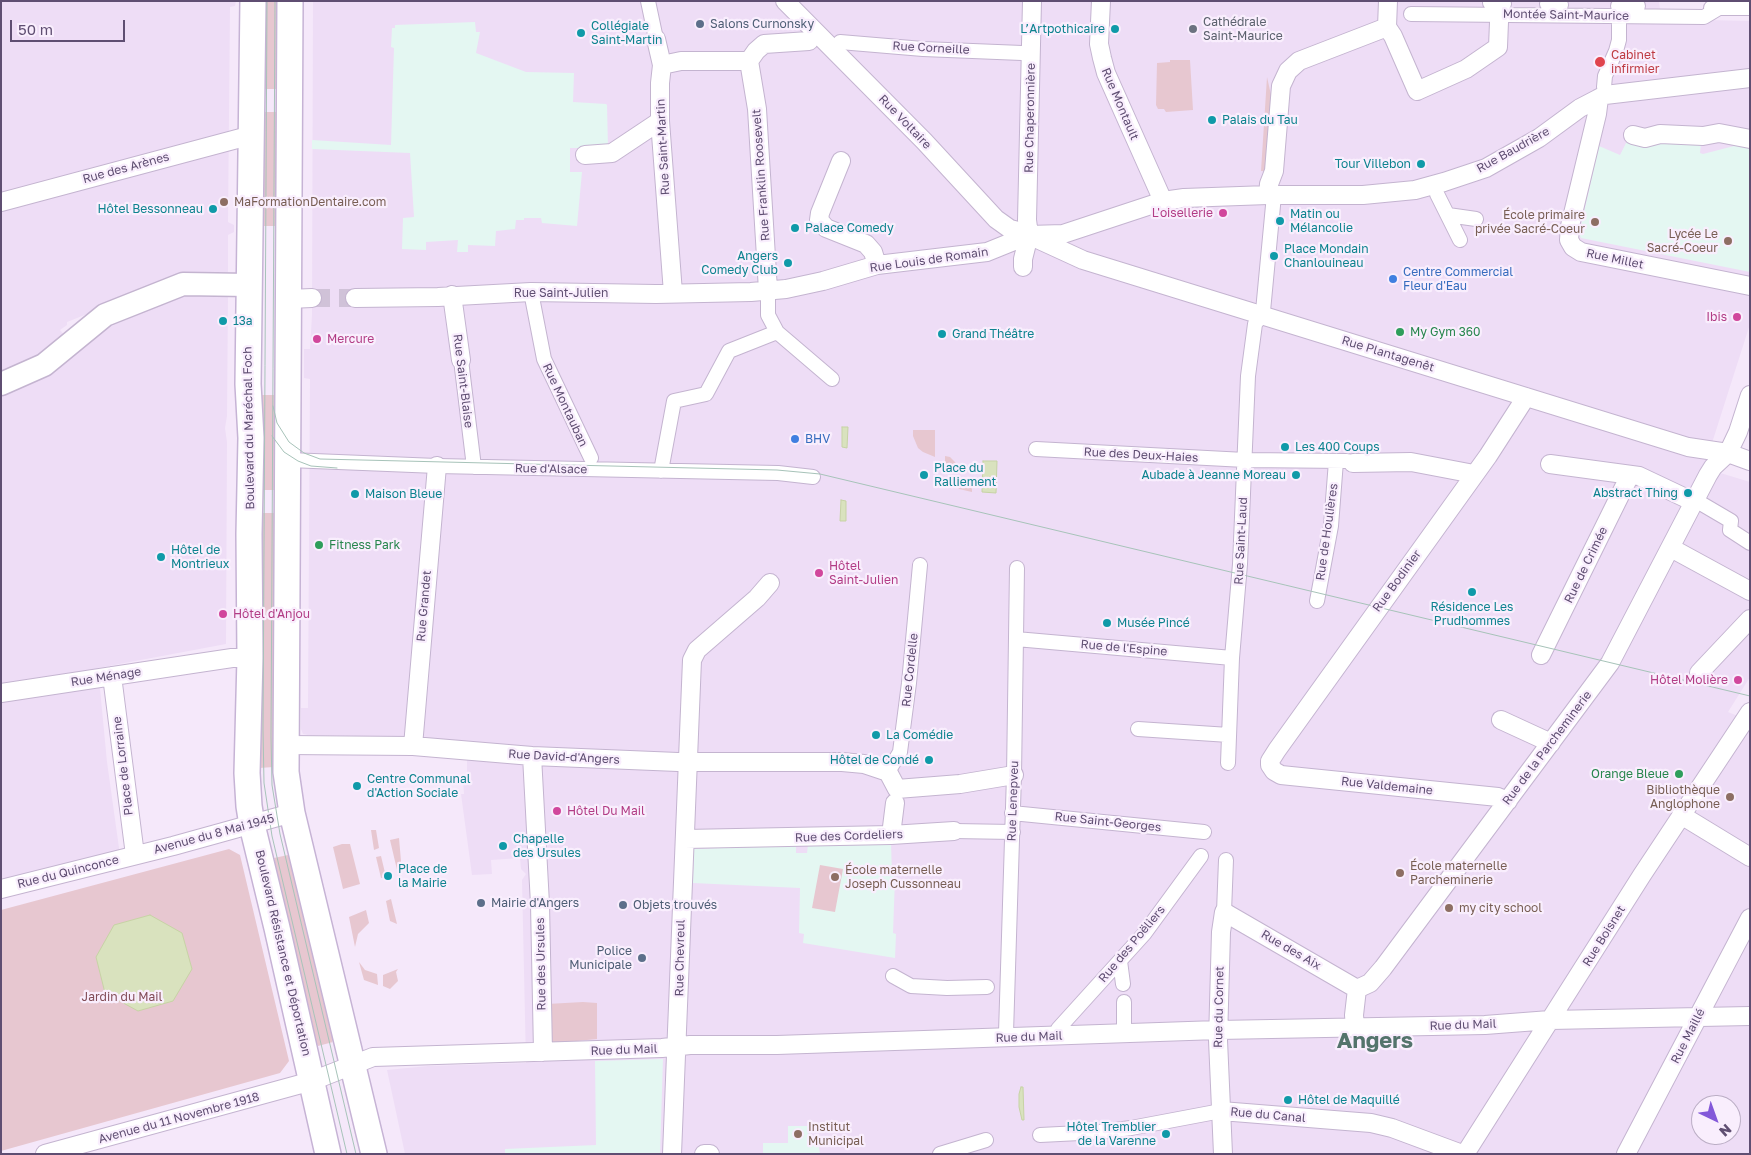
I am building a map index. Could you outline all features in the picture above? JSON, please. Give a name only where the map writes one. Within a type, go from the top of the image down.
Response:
[{"type":"main road","name":"Boulevard du Maréchal Foch","points":[[252,825],[247,773],[250,658],[249,534],[251,438],[248,389],[253,1]]},
{"type":"main road","points":[[290,1],[288,188],[300,298],[287,503],[286,772],[292,813],[374,1154]]},
{"type":"main road","name":"Boulevard Résistance et Déportation","points":[[252,825],[328,1154]]},
{"type":"street","name":"Rue Saint-Martin","points":[[648,1],[662,64],[660,121],[673,293]]},
{"type":"street","name":"Rue Voltaire","points":[[785,1],[924,141],[996,219],[1010,229],[1029,235]]},
{"type":"street","name":"Rue Chaperonnière","points":[[1023,267],[1029,235],[1027,220],[1032,1]]},
{"type":"street","name":"Rue Montault","points":[[1101,1],[1099,44],[1106,73],[1163,201]]},
{"type":"street","points":[[1388,2],[1388,27],[1417,91],[1466,69],[1498,47],[1499,8]]},
{"type":"street","name":"Montée Saint-Maurice","points":[[1680,7],[1714,4],[1750,8]]},
{"type":"street","name":"Montée Saint-Maurice","points":[[1411,14],[1554,6],[1627,8],[1704,17],[1714,4]]},
{"type":"street","points":[[1601,92],[1605,76],[1616,51],[1627,8]]},
{"type":"street","points":[[1271,195],[1269,184],[1274,171],[1282,86],[1288,71],[1299,61],[1388,27]]},
{"type":"street","points":[[662,64],[681,61],[749,61],[764,44],[809,41]]},
{"type":"street","name":"Rue Corneille","points":[[840,42],[923,49],[1022,52]]},
{"type":"street","name":"Rue Franklin Roosevelt","points":[[749,61],[758,119],[768,294]]},
{"type":"street","name":"Rue Baudrière","points":[[1029,235],[1064,234],[1163,201],[1184,198],[1271,195],[1364,195],[1415,190],[1486,168],[1540,138],[1601,92],[1612,93],[1750,78]]},
{"type":"street","name":"Rue Millet","points":[[1601,92],[1598,114],[1570,226],[1569,240],[1573,247],[1581,252],[1750,286]]},
{"type":"street","points":[[585,154],[612,153],[660,121]]},
{"type":"street","points":[[1634,135],[1645,138],[1660,134],[1703,136],[1719,132],[1750,139]]},
{"type":"street","name":"Rue des Arènes","points":[[1,202],[252,135]]},
{"type":"street","points":[[840,161],[820,213],[820,222],[826,228],[866,244],[873,252],[877,265]]},
{"type":"street","points":[[1437,194],[1460,240]]},
{"type":"street","name":"Rue Saint-Laud","points":[[1228,763],[1248,376],[1255,324],[1261,315],[1271,195]]},
{"type":"street","points":[[1448,215],[1476,219]]},
{"type":"street","name":"Rue Louis de Romain","points":[[768,294],[823,281],[877,265],[984,252],[1029,235]]},
{"type":"street","name":"Rue Plantagenêt","points":[[1029,235],[1083,260],[1688,447],[1728,453],[1750,461]]},
{"type":"street","points":[[1,384],[44,366],[106,315],[184,284],[249,285]]},
{"type":"street","name":"Rue Saint-Julien","points":[[355,298],[438,297],[531,292],[751,292],[768,294]]},
{"type":"street","name":"Rue Montauban","points":[[531,292],[544,359],[591,458]]},
{"type":"street","points":[[768,294],[768,315],[777,332],[832,379]]},
{"type":"street","name":"Rue Saint-Blaise","points":[[452,295],[474,467]]},
{"type":"street","points":[[661,470],[674,401],[706,394],[729,351],[777,332]]},
{"type":"street","name":"Rue de la Parcheminerie","points":[[1357,989],[1370,983],[1383,968],[1610,663],[1671,548],[1698,503],[1713,467],[1728,453],[1738,432],[1750,395]]},
{"type":"street","name":"Rue Bodinier","points":[[1270,765],[1270,761],[1277,750],[1474,474],[1526,397]]},
{"type":"street","name":"Rue des Deux-Haies","points":[[1036,449],[1245,460],[1345,462]]},
{"type":"street","name":"Rue d'Alsace","points":[[289,460],[474,467],[778,473],[813,477]]},
{"type":"street","points":[[1345,462],[1411,462],[1474,474]]},
{"type":"street","name":"Rue de Houlières","points":[[1316,602],[1345,462]]},
{"type":"street","points":[[1550,464],[1639,476],[1698,503],[1731,521],[1730,530],[1750,543]]},
{"type":"street","name":"Rue Grandet","points":[[413,746],[437,466]]},
{"type":"street","name":"Rue de Crimée","points":[[1541,655],[1630,475]]},
{"type":"street","points":[[1671,548],[1750,591]]},
{"type":"street","name":"Rue Cordelle","points":[[888,772],[900,752],[909,683],[920,566]]},
{"type":"street","name":"Rue Lenepveu","points":[[1006,1033],[997,987],[1012,832],[1017,568]]},
{"type":"street","name":"Rue Chevreul","points":[[672,1154],[693,655],[757,598],[770,583]]},
{"type":"street","points":[[1699,673],[1750,619]]},
{"type":"street","name":"Rue de l'Espine","points":[[1016,639],[1232,658]]},
{"type":"street","name":"Rue Ménage","points":[[1,693],[211,661],[250,658]]},
{"type":"street","name":"Place de Lorraine","points":[[112,676],[135,855]]},
{"type":"street","name":"Rue Boisnet","points":[[1464,1154],[1681,815],[1748,716]]},
{"type":"street","points":[[1501,720],[1551,743]]},
{"type":"street","points":[[1138,729],[1229,735]]},
{"type":"street","name":"Rue David-d'Angers","points":[[286,744],[413,746],[532,756],[688,761],[842,762],[864,764],[888,772]]},
{"type":"street","name":"Rue des Ursules","points":[[532,756],[540,904],[543,1052]]},
{"type":"street","name":"Rue Valdemaine","points":[[1270,765],[1274,771],[1281,774],[1498,797],[1508,801]]},
{"type":"street","points":[[888,772],[896,795],[891,835]]},
{"type":"street","points":[[896,795],[1014,775]]},
{"type":"street","name":"Avenue du 8 Mai 1945","points":[[135,855],[292,813]]},
{"type":"street","name":"Rue Saint-Georges","points":[[1012,813],[1204,832]]},
{"type":"street","points":[[1681,815],[1750,857]]},
{"type":"street","name":"Rue des Cordeliers","points":[[685,839],[891,835],[954,831],[1012,832]]},
{"type":"street","name":"Rue du Quinconce","points":[[1,889],[135,855]]},
{"type":"street","name":"Rue des Poëliers","points":[[1058,1029],[1144,934],[1201,856]]},
{"type":"street","name":"Rue du Cornet","points":[[1222,1154],[1218,1030],[1221,932],[1224,912],[1226,860]]},
{"type":"street","name":"Rue des Aix","points":[[1224,912],[1357,989]]},
{"type":"street","name":"Rue Maillé","points":[[1626,1154],[1750,918]]},
{"type":"street","points":[[1120,961],[1123,984]]},
{"type":"street","points":[[893,976],[911,986],[947,988],[997,987]]},
{"type":"street","points":[[1355,1028],[1354,1015],[1357,989]]},
{"type":"street","points":[[1124,1002],[1124,1027]]},
{"type":"street","name":"Rue du Mail","points":[[312,1081],[373,1057],[1218,1030],[1494,1024],[1550,1020],[1750,1016]]},
{"type":"street","name":"Avenue du 11 Novembre 1918","points":[[45,1154],[312,1081]]},
{"type":"street","name":"Rue du Canal","points":[[1040,1135],[1100,1132],[1131,1128],[1221,1111],[1371,1124],[1392,1128],[1464,1154]]},
{"type":"street","points":[[940,1154],[986,1140]]},
{"type":"street","points":[[704,1154],[710,1154]]},
{"type":"shaded area","points":[[1,1],[236,1],[235,6],[230,7],[228,222],[234,225],[234,232],[228,235],[228,272],[97,310],[67,322],[67,325],[60,330],[67,338],[54,349],[1,376]]},
{"type":"shaded area","points":[[313,1],[1659,1],[1661,19],[1750,21],[1750,324],[1704,468],[1750,482],[1750,677],[1728,712],[1750,721],[1750,1154],[405,1154],[387,1070],[428,1066],[526,1063],[522,880],[526,874],[521,869],[520,858],[491,860],[492,874],[472,875],[461,794],[464,794],[463,780],[467,780],[467,757],[407,737],[303,734],[301,729],[301,708],[308,708],[310,379],[304,378],[304,349],[310,349],[312,315]]},
{"type":"shaded area","points":[[475,22],[476,32],[480,32],[476,53],[526,72],[574,73],[573,102],[607,105],[608,148],[570,148],[570,172],[582,172],[577,226],[542,223],[541,218],[524,218],[524,220],[516,220],[515,229],[496,231],[495,246],[468,245],[468,252],[457,252],[458,240],[426,242],[426,250],[402,249],[403,218],[414,217],[410,153],[312,149],[312,140],[391,145],[394,48],[391,47],[392,28],[395,28],[395,25]]},
{"type":"shaded area","points":[[1656,140],[1701,144],[1700,153],[1703,154],[1738,145],[1750,146],[1750,272],[1581,238],[1579,234],[1599,146],[1620,155],[1627,141]]},
{"type":"shaded area","points":[[191,292],[228,296],[227,416],[225,428],[227,442],[226,644],[98,668],[107,762],[120,855],[1,884],[1,395],[53,372],[109,327]]},
{"type":"shaded area","points":[[842,427],[848,427],[847,448],[842,447]]},
{"type":"shaded area","points":[[983,461],[997,461],[996,493],[982,492]]},
{"type":"shaded area","points":[[841,500],[846,501],[846,521],[840,521]]},
{"type":"shaded area","points":[[891,842],[892,876],[895,878],[893,933],[896,934],[895,958],[803,943],[804,934],[799,933],[800,888],[693,883],[694,849],[796,845],[796,853],[807,853],[808,845]]},
{"type":"shaded area","points":[[150,915],[182,933],[192,969],[173,1001],[138,1011],[105,993],[96,957],[114,925]]},
{"type":"shaded area","points":[[663,1059],[660,1154],[505,1154],[505,1149],[596,1145],[595,1061]]},
{"type":"shaded area","points":[[1021,1087],[1023,1087],[1024,1120],[1022,1120],[1019,1107]]},
{"type":"shaded area","name":"Institut Municipal","points":[[788,1126],[808,1126],[809,1143],[818,1142],[820,1154],[763,1154],[763,1143],[788,1143]]},
{"type":"green space","points":[[261,1],[281,1],[281,89],[261,89]]},
{"type":"green space","points":[[1170,60],[1190,60],[1193,110],[1166,112],[1164,109],[1158,109],[1156,105],[1157,63],[1170,62]]},
{"type":"green space","points":[[1267,77],[1273,104],[1269,172],[1261,171]]},
{"type":"green space","points":[[261,112],[280,112],[279,226],[260,226]]},
{"type":"green space","points":[[259,395],[278,395],[278,490],[258,490],[261,400]]},
{"type":"green space","points":[[913,430],[935,430],[935,457],[918,448],[913,436]]},
{"type":"green space","points":[[945,456],[950,457],[956,463],[957,474],[945,473]]},
{"type":"green space","points":[[955,479],[972,480],[972,492],[959,489]]},
{"type":"green space","points":[[258,513],[278,513],[274,767],[259,768]]},
{"type":"green space","points":[[371,830],[376,830],[379,848],[374,850]]},
{"type":"green space","points":[[399,838],[402,873],[398,874],[390,840]]},
{"type":"green space","points":[[350,844],[360,884],[343,889],[333,847]]},
{"type":"green space","name":"Jardin du Mail","points":[[229,849],[240,855],[289,1061],[280,1073],[1,1151],[1,910]]},
{"type":"green space","points":[[288,855],[289,857],[292,856],[336,1040],[318,1046],[317,1044],[314,1045],[271,861],[275,860],[274,858]]},
{"type":"green space","points":[[381,856],[386,877],[381,878],[376,857]]},
{"type":"green space","points":[[820,865],[843,869],[835,912],[812,908]]},
{"type":"green space","points":[[391,899],[397,924],[390,921],[386,901]]},
{"type":"green space","points":[[366,910],[369,923],[358,934],[355,947],[349,917]]},
{"type":"green space","points":[[359,962],[365,970],[377,974],[378,985],[364,980]]},
{"type":"green space","points":[[398,969],[396,972],[398,981],[390,989],[383,986],[383,975]]},
{"type":"green space","points":[[597,1003],[597,1039],[547,1044],[547,1004]]},
{"type":"tunnel","points":[[312,298],[355,298]]},
{"type":"tram line","points":[[267,1],[264,783],[272,836],[347,1154]]},
{"type":"tram line","points":[[275,1],[272,785],[280,834],[356,1154]]},
{"type":"tram line","points":[[273,406],[277,423],[289,442],[304,453],[320,459],[777,470],[820,474],[1750,696]]},
{"type":"tram line","points":[[272,436],[284,452],[298,461],[311,466],[337,468]]},
{"type":"place","name":"Salons Curnonsky","points":[[700,24]]},
{"type":"place","name":"L’Artpothicaire","points":[[1115,29]]},
{"type":"place","name":"Cathédrale Saint-Maurice","points":[[1193,29]]},
{"type":"place","name":"Collégiale Saint-Martin","points":[[581,33]]},
{"type":"place","name":"Cabinet infirmier","points":[[1600,62]]},
{"type":"place","name":"Palais du Tau","points":[[1212,120]]},
{"type":"place","name":"Tour Villebon","points":[[1421,164]]},
{"type":"place","name":"MaFormationDentaire.com","points":[[224,202]]},
{"type":"place","name":"Hôtel Bessonneau","points":[[213,209]]},
{"type":"place","name":"L'oisellerie","points":[[1223,213]]},
{"type":"place","name":"Matin ou Mélancolie","points":[[1280,221]]},
{"type":"place","name":"École primaire privée Sacré-Coeur","points":[[1595,222]]},
{"type":"place","name":"Palace Comedy","points":[[795,228]]},
{"type":"place","name":"Lycée Le Sacré-Coeur","points":[[1728,241]]},
{"type":"place","name":"Place Mondain Chanlouineau","points":[[1274,256]]},
{"type":"place","name":"Angers Comedy Club","points":[[788,263]]},
{"type":"place","name":"Centre Commercial Fleur d'Eau","points":[[1393,279]]},
{"type":"place","name":"Ibis","points":[[1737,317]]},
{"type":"place","name":"13a","points":[[223,321]]},
{"type":"place","name":"My Gym 360","points":[[1400,332]]},
{"type":"place","name":"Grand Théâtre","points":[[942,334]]},
{"type":"place","name":"Mercure","points":[[317,339]]},
{"type":"place","name":"BHV","points":[[795,439]]},
{"type":"place","name":"Les 400 Coups","points":[[1285,447]]},
{"type":"place","name":"Place du Ralliement","points":[[924,475]]},
{"type":"place","name":"Aubade à Jeanne Moreau","points":[[1296,475]]},
{"type":"place","name":"Abstract Thing","points":[[1688,493]]},
{"type":"place","name":"Maison Bleue","points":[[355,494]]},
{"type":"place","name":"Fitness Park","points":[[319,545]]},
{"type":"place","name":"Hôtel de Montrieux","points":[[161,557]]},
{"type":"place","name":"Hôtel Saint-Julien","points":[[819,573]]},
{"type":"place","name":"Résidence Les Prudhommes","points":[[1472,592]]},
{"type":"place","name":"Hôtel d'Anjou","points":[[223,614]]},
{"type":"place","name":"Musée Pincé","points":[[1107,623]]},
{"type":"place","name":"Hôtel Molière","points":[[1738,680]]},
{"type":"place","name":"La Comédie","points":[[876,735]]},
{"type":"place","name":"Hôtel de Condé","points":[[929,760]]},
{"type":"place","name":"Orange Bleue","points":[[1679,774]]},
{"type":"place","name":"Centre Communal d'Action Sociale","points":[[357,786]]},
{"type":"place","name":"Bibliothèque Anglophone","points":[[1730,797]]},
{"type":"place","name":"Hôtel Du Mail","points":[[557,811]]},
{"type":"place","name":"Chapelle des Ursules","points":[[503,846]]},
{"type":"place","name":"École maternelle Parcheminerie","points":[[1400,873]]},
{"type":"place","name":"Place de la Mairie","points":[[388,876]]},
{"type":"place","name":"École maternelle Joseph Cussonneau","points":[[835,877]]},
{"type":"place","name":"Mairie d'Angers","points":[[481,903]]},
{"type":"place","name":"Objets trouvés","points":[[623,905]]},
{"type":"place","name":"my city school","points":[[1449,908]]},
{"type":"place","name":"Police Municipale","points":[[642,958]]},
{"type":"place","name":"Hôtel de Maquillé","points":[[1288,1100]]},
{"type":"place","name":"Institut Municipal","points":[[798,1134]]},
{"type":"place","name":"Hôtel Tremblier de la Varenne","points":[[1166,1134]]},
{"type":"district","name":"Angers","points":[[1375,1041]]}]
